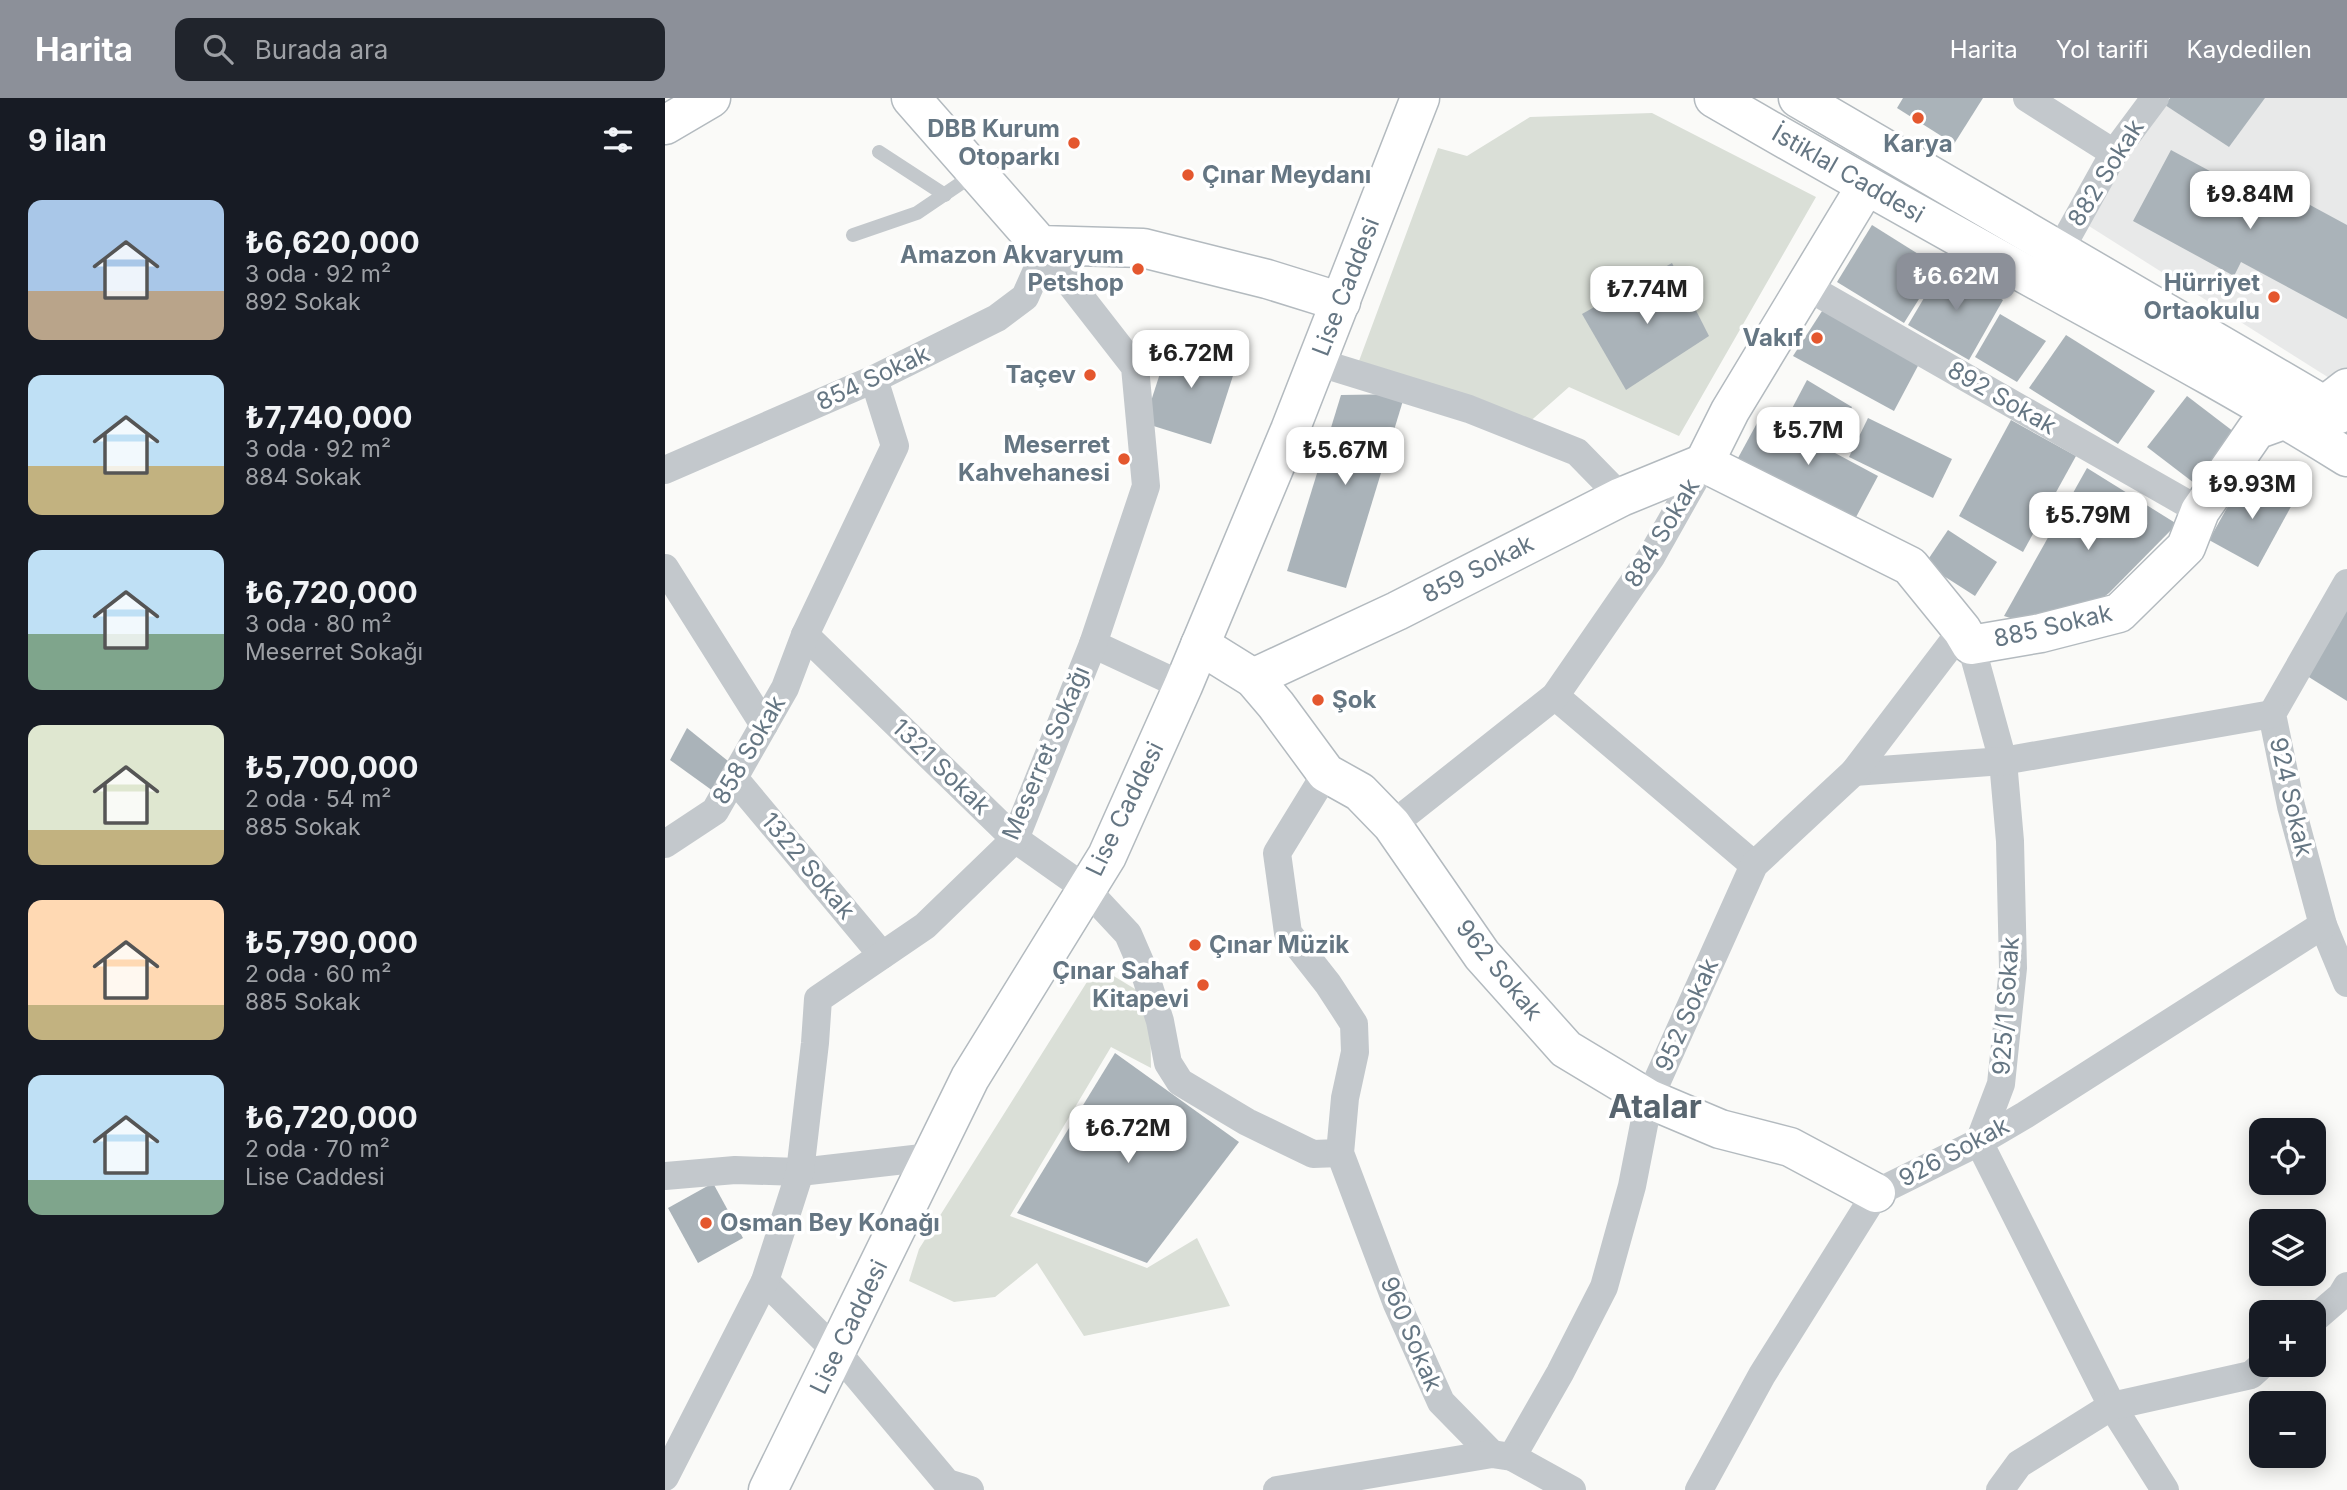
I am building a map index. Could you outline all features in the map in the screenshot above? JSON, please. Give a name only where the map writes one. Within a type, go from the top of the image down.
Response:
[{"type":"main road","points":[[665,125],[711,98]]},
{"type":"main road","points":[[911,98],[1040,245],[1143,248],[1267,279],[1341,302]]},
{"type":"main road","name":"Lise Caddesi","points":[[768,1490],[970,1078],[1107,856],[1184,685],[1317,362],[1420,98]]},
{"type":"main road","name":"İstiklal Caddesi","points":[[1714,98],[1866,186],[2285,419],[2347,457]]},
{"type":"main road","name":"İstiklal Caddesi","points":[[1798,98],[2060,250],[2340,404]]},
{"type":"main road","name":"884 Sokak","points":[[1704,463],[1730,411],[1866,186]]},
{"type":"main road","points":[[2043,283],[2060,250]]},
{"type":"main road","name":"885 Sokak","points":[[1704,463],[1910,566],[1966,638],[2041,634],[2119,613],[2186,547],[2200,512],[2256,430],[2340,404]]},
{"type":"main road","name":"859 Sokak","points":[[1253,678],[1397,611],[1621,497],[1704,463]]},
{"type":"main road","name":"962 Sokak","points":[[1200,645],[1253,678],[1326,773],[1360,792],[1392,825],[1482,955],[1566,1049],[1649,1099],[1720,1129],[1790,1147],[1877,1193]]},
{"type":"street","points":[[2027,98],[2114,153]]},
{"type":"street","name":"882 Sokak","points":[[2060,250],[2114,153],[2155,98]]},
{"type":"street","name":"854 Sokak","points":[[665,470],[874,379],[997,318],[1025,297],[1037,270],[1040,245]]},
{"type":"street","name":"Meserret Sokağı","points":[[665,1478],[765,1281],[800,1172],[818,999],[925,926],[1015,839],[1093,644],[1146,486],[1135,367],[1040,245]]},
{"type":"street","name":"892 Sokak","points":[[1804,285],[2200,512]]},
{"type":"street","points":[[1317,362],[1469,409],[1577,452],[1621,497]]},
{"type":"street","name":"858 Sokak","points":[[665,844],[715,811],[785,688],[805,635],[895,446],[874,379]]},
{"type":"street","name":"884 Sokak","points":[[1392,825],[1555,696],[1651,557],[1704,463]]},
{"type":"street","points":[[665,568],[764,724]]},
{"type":"street","name":"924 Sokak","points":[[2347,583],[2272,714],[2291,806],[2323,925],[2347,983]]},
{"type":"street","name":"1321 Sokak","points":[[805,635],[1015,839],[1086,889],[1128,934],[1144,971],[1160,1021],[1168,1063],[1179,1083],[1247,1122],[1313,1154],[1340,1153]]},
{"type":"street","name":"925/1 Sokak","points":[[1966,638],[2003,761],[2010,841],[2013,968],[2001,1084],[1979,1142]]},
{"type":"street","name":"952 Sokak","points":[[1502,1456],[1560,1373],[1604,1287],[1632,1185],[1649,1099],[1754,865],[1854,772],[1966,638]]},
{"type":"street","points":[[1093,644],[1184,685]]},
{"type":"street","points":[[1555,696],[1754,865]]},
{"type":"street","points":[[1854,772],[2003,761],[2272,714]]},
{"type":"street","points":[[1326,773],[1277,853],[1289,933],[1354,1024],[1355,1052],[1345,1098],[1340,1153]]},
{"type":"street","name":"1322 Sokak","points":[[734,778],[882,955]]},
{"type":"street","name":"926 Sokak","points":[[1699,1490],[1762,1375],[1877,1193],[1979,1142],[2025,1115],[2323,925]]},
{"type":"street","points":[[1979,1142],[2112,1406],[2165,1490]]},
{"type":"street","name":"960 Sokak","points":[[1340,1153],[1397,1304],[1441,1402],[1502,1456],[1571,1490]]},
{"type":"street","points":[[665,1176],[735,1170],[800,1172],[931,1157]]},
{"type":"street","points":[[765,1281],[837,1352],[954,1488]]},
{"type":"street","points":[[2326,1309],[2341,1296],[2347,1286]]},
{"type":"street","points":[[2000,1490],[2019,1464],[2112,1406],[2249,1375]]},
{"type":"street","points":[[1277,1490],[1502,1456]]},
{"type":"lane","points":[[879,152],[945,195]]},
{"type":"lane","points":[[853,235],[917,213],[976,173]]},
{"type":"shaded area","name":"Hürriyet Ortaokulu","points":[[2170,98],[2347,98],[2347,373],[2334,381],[2081,221]]},
{"type":"shaded area","points":[[1652,113],[1816,197],[1679,436],[1569,387],[1526,425],[1359,361],[1438,148],[1467,156],[1530,117]]},
{"type":"shaded area","points":[[1097,966],[1150,998],[1151,1068],[1111,1047],[1010,1216],[1147,1268],[1197,1238],[1230,1306],[1084,1336],[1037,1263],[995,1297],[954,1302],[909,1281],[919,1249]]},
{"type":"building","points":[[1903,98],[1983,98],[1954,144],[1897,108]]},
{"type":"building","points":[[2170,98],[2265,98],[2229,147],[2165,105]]},
{"type":"building","points":[[2171,150],[2243,189],[2236,202],[2246,208],[2262,179],[2347,225],[2347,319],[2241,262],[2234,276],[2133,221]]},
{"type":"building","points":[[1872,225],[1939,267],[1904,323],[1837,282]]},
{"type":"building","points":[[1672,263],[1709,336],[1626,390],[1582,314]]},
{"type":"building","points":[[1943,266],[2003,300],[1969,360],[1908,325]]},
{"type":"building","points":[[1824,308],[1920,362],[1894,411],[1793,356]]},
{"type":"building","points":[[2000,314],[2046,341],[2017,382],[1975,357]]},
{"type":"building","points":[[2066,335],[2155,391],[2118,444],[2029,388]]},
{"type":"building","points":[[1172,336],[1239,357],[1211,444],[1144,423]]},
{"type":"building","points":[[1807,380],[1852,407],[1834,443],[1787,418]]},
{"type":"building","points":[[1405,394],[1346,588],[1287,571],[1341,395]]},
{"type":"building","points":[[2187,396],[2238,435],[2198,486],[2147,447]]},
{"type":"building","points":[[1762,414],[1878,476],[1855,519],[1738,458]]},
{"type":"building","points":[[1868,418],[1952,459],[1933,498],[1849,457]]},
{"type":"building","points":[[2011,420],[2076,456],[2023,552],[1959,516]]},
{"type":"building","points":[[2087,468],[2177,524],[2109,593],[2082,614],[2032,625],[2004,616]]},
{"type":"building","points":[[2246,474],[2294,501],[2258,567],[2209,540]]},
{"type":"building","points":[[1948,530],[1997,562],[1975,596],[1925,564]]},
{"type":"building","points":[[2347,605],[2347,701],[2304,674]]},
{"type":"building","points":[[687,728],[728,761],[713,791],[670,760]]},
{"type":"building","points":[[1115,1053],[1239,1142],[1147,1263],[1017,1213]]},
{"type":"building","name":"Osman Bey Konağı","points":[[713,1183],[743,1238],[698,1263],[668,1208]]},
{"type":"place","name":"Karya","points":[[1918,118]]},
{"type":"place","name":"DBB Kurum Otoparkı","points":[[1074,143]]},
{"type":"place","name":"Çınar Meydanı","points":[[1188,175]]},
{"type":"place","name":"Amazon Akvaryum Petshop","points":[[1138,269]]},
{"type":"place","name":"Hürriyet Ortaokulu","points":[[2274,297]]},
{"type":"place","name":"Vakıf","points":[[1817,338]]},
{"type":"place","name":"Taçev","points":[[1090,375]]},
{"type":"place","name":"Meserret Kahvehanesi","points":[[1124,459]]},
{"type":"place","name":"Şok","points":[[1318,700]]},
{"type":"place","name":"Çınar Müzik","points":[[1195,945]]},
{"type":"place","name":"Çınar Sahaf Kitapevi","points":[[1203,985]]},
{"type":"place","name":"Osman Bey Konağı","points":[[706,1223]]},
{"type":"district","name":"Atalar","points":[[1655,1107]]}]
